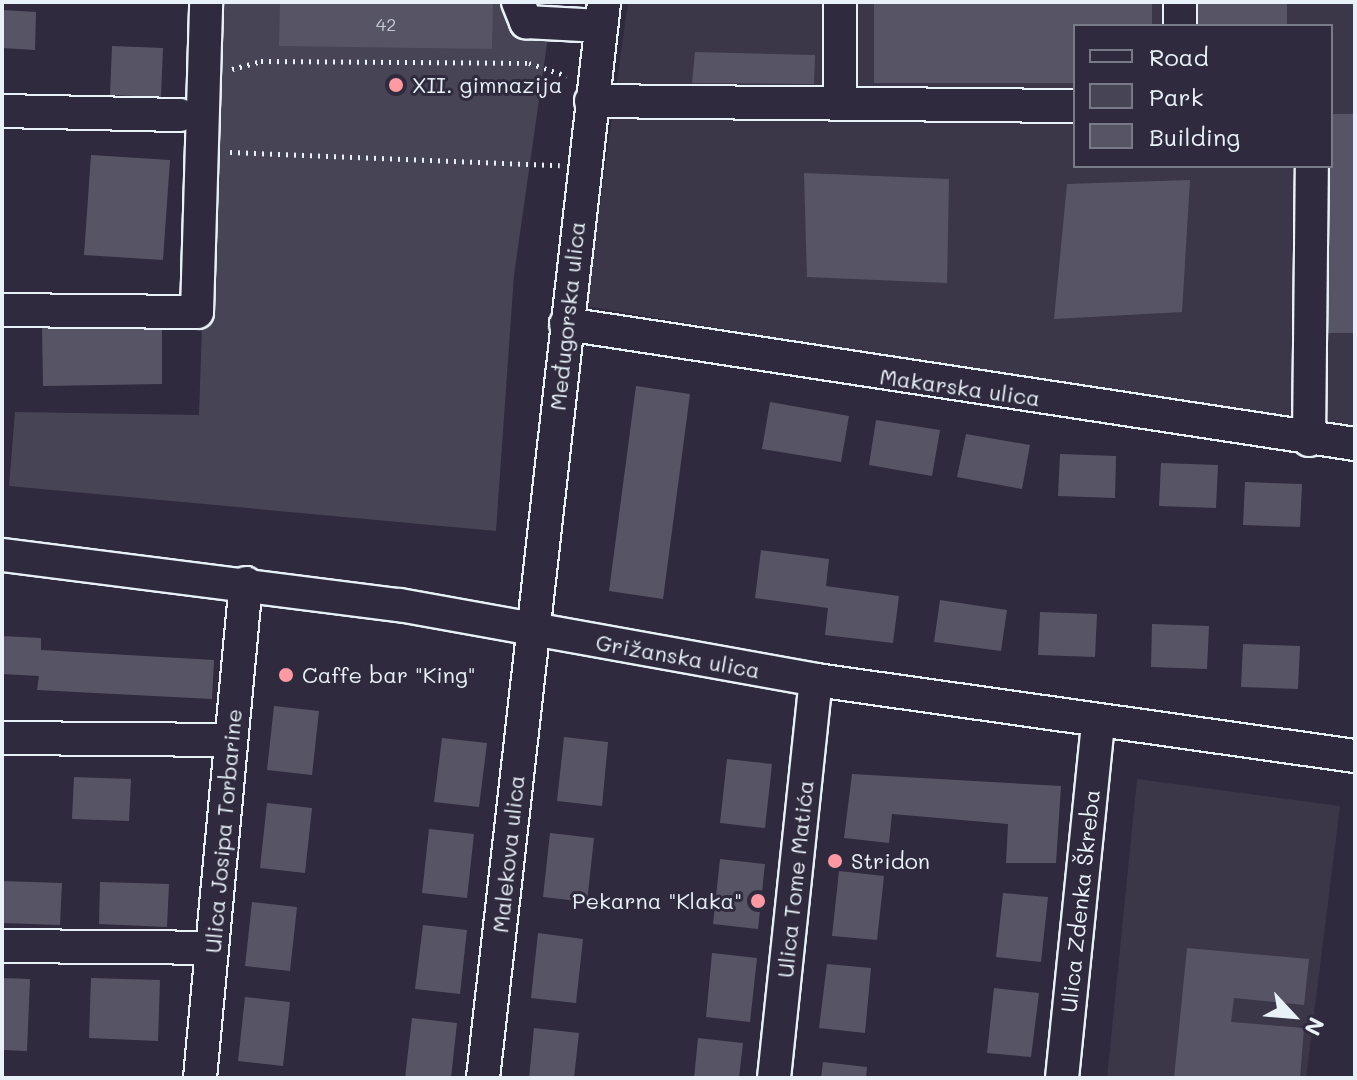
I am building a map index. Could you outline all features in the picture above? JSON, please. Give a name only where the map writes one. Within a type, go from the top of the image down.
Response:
[{"type":"street","points":[[2,310],[197,312],[206,2]]},
{"type":"street","points":[[518,2],[526,22],[602,14]]},
{"type":"street","points":[[840,2],[840,102]]},
{"type":"street","points":[[1180,2],[1180,24]]},
{"type":"street","name":"Međugorska ulica","points":[[533,630],[566,324],[582,88],[602,14]]},
{"type":"street","points":[[582,88],[840,102],[1073,106]]},
{"type":"street","points":[[2,111],[180,115]]},
{"type":"street","points":[[1309,440],[1312,168]]},
{"type":"street","name":"Makarska ulica","points":[[566,324],[1309,440],[1355,444]]},
{"type":"street","name":"Grižanska ulica","points":[[2,555],[246,583],[816,680],[1098,723],[1355,756]]},
{"type":"street","name":"Ulica Josipa Torbarine","points":[[200,1078],[246,583]]},
{"type":"street","name":"Malekova ulica","points":[[483,1078],[533,630]]},
{"type":"street","name":"Ulica Tome Matića","points":[[774,1078],[816,680]]},
{"type":"street","name":"Ulica Zdenka Škreba","points":[[1062,1078],[1098,723]]},
{"type":"street","points":[[2,738],[231,740]]},
{"type":"street","points":[[2,946],[212,948]]},
{"type":"path","points":[[228,71],[261,61],[529,63],[582,88]]},
{"type":"path","points":[[225,152],[564,165]]},
{"type":"shaded area","points":[[628,2],[1355,2],[1355,435],[586,306]]},
{"type":"shaded area","points":[[1137,779],[1340,806],[1306,1078],[1107,1078]]},
{"type":"green space","points":[[213,2],[553,2],[514,275],[496,531],[9,486],[15,412],[199,415]]},
{"type":"building","points":[[280,2],[493,2],[492,49],[279,46]]},
{"type":"building","points":[[874,2],[1152,2],[1152,24],[1073,24],[1073,83],[874,83]]},
{"type":"building","points":[[1198,2],[1287,2],[1287,24],[1198,24]]},
{"type":"building","points":[[2,10],[36,12],[35,50],[2,48]]},
{"type":"building","points":[[112,46],[163,48],[161,97],[110,95]]},
{"type":"building","points":[[695,52],[815,55],[814,84],[692,83]]},
{"type":"building","points":[[1333,114],[1355,114],[1355,333],[1324,333]]},
{"type":"building","points":[[91,155],[170,160],[163,260],[84,255]]},
{"type":"building","points":[[804,173],[949,179],[947,283],[807,277]]},
{"type":"building","points":[[1190,180],[1182,312],[1054,319],[1067,184]]},
{"type":"building","points":[[162,324],[162,384],[43,386],[42,326]]},
{"type":"building","points":[[636,386],[690,394],[663,599],[609,591]]},
{"type":"building","points":[[770,402],[849,416],[841,462],[762,449]]},
{"type":"building","points":[[876,420],[940,430],[932,476],[869,465]]},
{"type":"building","points":[[966,434],[1030,445],[1022,489],[957,477]]},
{"type":"building","points":[[1060,454],[1116,456],[1115,498],[1058,496]]},
{"type":"building","points":[[1161,463],[1218,465],[1216,508],[1159,506]]},
{"type":"building","points":[[1245,482],[1302,484],[1300,527],[1243,525]]},
{"type":"building","points":[[761,550],[829,559],[826,586],[899,596],[893,643],[825,635],[828,608],[755,598]]},
{"type":"building","points":[[940,600],[1007,610],[1001,651],[934,642]]},
{"type":"building","points":[[1040,612],[1097,614],[1095,657],[1038,655]]},
{"type":"building","points":[[1152,624],[1209,626],[1207,669],[1151,667]]},
{"type":"building","points":[[2,636],[41,638],[41,650],[214,660],[212,699],[37,690],[39,676],[2,674]]},
{"type":"building","points":[[1243,644],[1300,646],[1298,689],[1241,687]]},
{"type":"building","points":[[274,706],[319,711],[312,775],[267,770]]},
{"type":"building","points":[[564,737],[608,742],[602,806],[557,801]]},
{"type":"building","points":[[442,738],[487,743],[479,807],[434,802]]},
{"type":"building","points":[[727,759],[772,764],[765,828],[720,823]]},
{"type":"building","points":[[852,774],[1061,786],[1056,863],[1006,863],[1008,824],[892,814],[889,843],[844,838]]},
{"type":"building","points":[[74,777],[131,779],[129,821],[72,819]]},
{"type":"building","points":[[267,803],[312,808],[305,873],[260,868]]},
{"type":"building","points":[[429,829],[474,834],[467,898],[422,893]]},
{"type":"building","points":[[550,833],[594,838],[587,902],[543,897]]},
{"type":"building","points":[[720,859],[765,864],[758,929],[713,924]]},
{"type":"building","points":[[839,871],[884,876],[877,940],[832,936]]},
{"type":"building","points":[[2,881],[62,883],[60,925],[2,923]]},
{"type":"building","points":[[100,882],[169,884],[167,927],[99,924]]},
{"type":"building","points":[[1003,893],[1048,897],[1041,962],[996,957]]},
{"type":"building","points":[[252,902],[297,907],[290,971],[245,966]]},
{"type":"building","points":[[423,925],[467,930],[460,994],[415,989]]},
{"type":"building","points":[[538,933],[583,939],[576,1003],[531,998]]},
{"type":"building","points":[[1187,948],[1309,959],[1304,1005],[1234,998],[1231,1022],[1304,1028],[1300,1078],[1174,1078]]},
{"type":"building","points":[[712,953],[757,958],[750,1022],[706,1017]]},
{"type":"building","points":[[827,964],[871,968],[865,1033],[819,1028]]},
{"type":"building","points":[[2,978],[30,979],[27,1051],[2,1050]]},
{"type":"building","points":[[91,978],[160,980],[158,1041],[89,1038]]},
{"type":"building","points":[[994,988],[1039,993],[1031,1057],[987,1053]]},
{"type":"building","points":[[245,997],[290,1002],[283,1066],[238,1061]]},
{"type":"building","points":[[412,1018],[457,1023],[451,1078],[405,1078]]},
{"type":"building","points":[[534,1028],[579,1033],[574,1078],[529,1078]]},
{"type":"building","points":[[698,1038],[743,1043],[739,1078],[694,1078]]},
{"type":"building","points":[[823,1062],[867,1067],[866,1078],[821,1078]]},
{"type":"place","name":"XII. gimnazija","points":[[396,85]]},
{"type":"place","name":"Caffe bar \"King\"","points":[[286,675]]},
{"type":"place","name":"Stridon","points":[[835,861]]},
{"type":"place","name":"Pekarna \"Klaka\"","points":[[758,901]]}]
